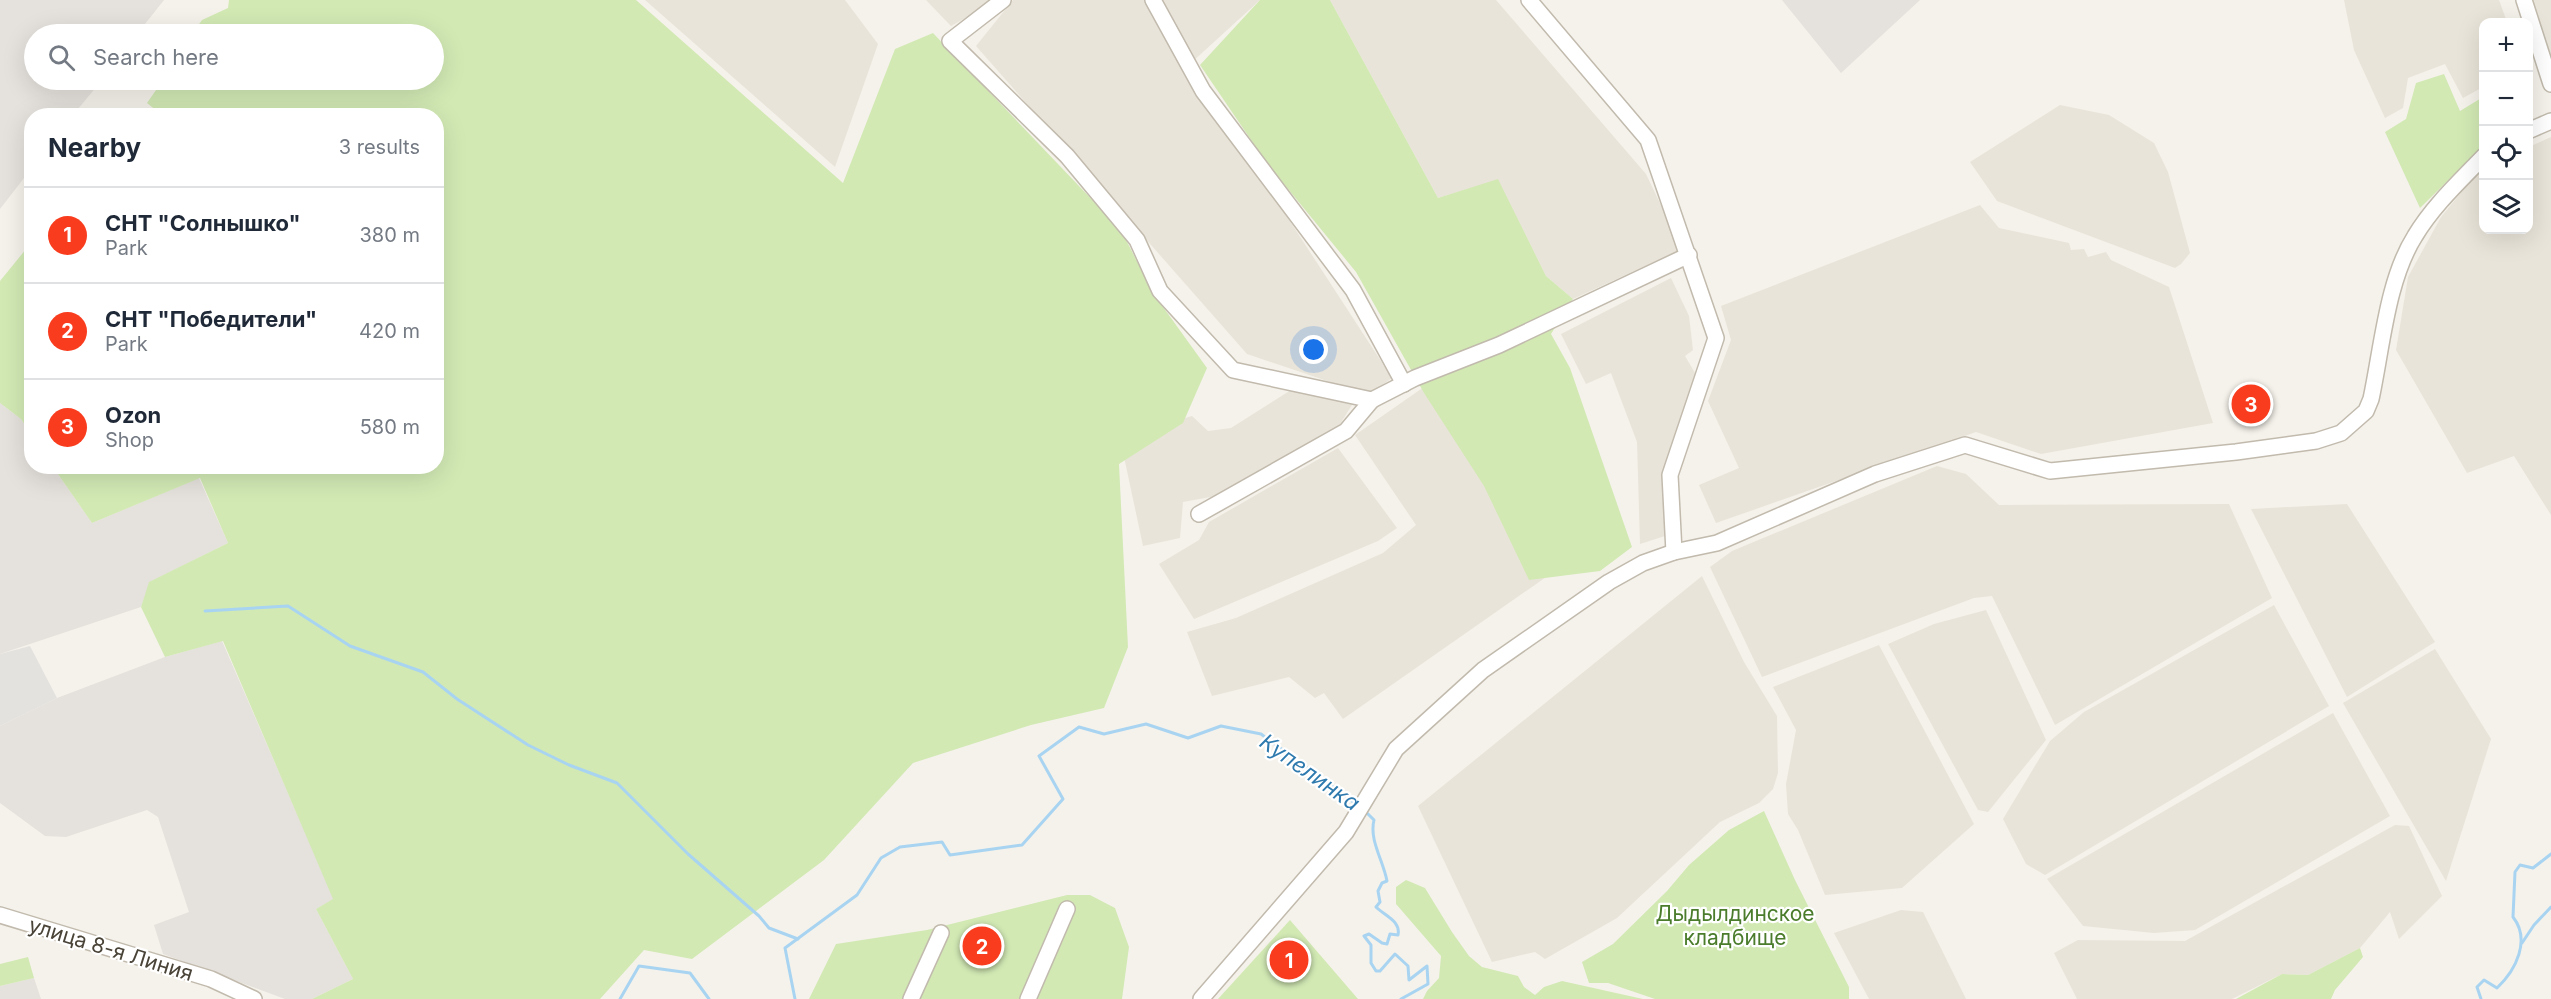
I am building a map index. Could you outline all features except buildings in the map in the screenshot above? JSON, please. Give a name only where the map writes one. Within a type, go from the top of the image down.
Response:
[{"type":"street","points":[[1003,0],[950,41],[1067,156],[1095,189],[1137,240],[1160,291],[1181,315],[1233,370],[1372,400]]},
{"type":"street","points":[[1153,0],[1203,91],[1353,290],[1404,384]]},
{"type":"street","points":[[1529,0],[1648,140],[1716,338],[1670,475],[1674,552]]},
{"type":"street","points":[[2524,0],[2551,84]]},
{"type":"street","points":[[2533,129],[2551,121]]},
{"type":"street","points":[[1201,999],[1356,819],[1396,749],[1483,670],[1609,582],[1643,563],[1674,552],[1717,543],[1875,474],[1965,445],[2050,471],[2236,452],[2316,441],[2341,433],[2366,411],[2371,399],[2399,268],[2415,236],[2435,209],[2479,161]]},
{"type":"street","points":[[1199,514],[1346,431],[1372,400],[1404,384],[1499,345],[1689,255]]},
{"type":"street","points":[[1028,999],[1067,909]]},
{"type":"street","name":"улица 8-я Линия","points":[[0,915],[211,979],[254,999]]},
{"type":"street","points":[[911,999],[941,933]]},
{"type":"shaded area","points":[[0,0],[164,0],[145,24],[24,24],[24,90],[94,90],[79,108],[24,108],[24,178],[0,209]]},
{"type":"shaded area","points":[[645,0],[845,0],[878,44],[835,167]]},
{"type":"shaded area","points":[[926,0],[989,0],[978,11],[951,26]]},
{"type":"shaded area","points":[[1013,0],[1146,0],[1392,378],[1369,395],[1247,354],[976,46]]},
{"type":"shaded area","points":[[1156,0],[1260,0],[1192,62]]},
{"type":"shaded area","points":[[1330,0],[1496,0],[1646,174],[1682,249],[1573,299],[1546,276],[1498,180],[1438,198]]},
{"type":"shaded area","points":[[1782,0],[1920,0],[1841,73]]},
{"type":"shaded area","points":[[2344,0],[2499,0],[2506,18],[2479,18],[2479,89],[2463,98],[2445,64],[2408,78],[2403,108],[2385,118],[2354,50]]},
{"type":"shaded area","points":[[2526,0],[2551,0],[2551,75],[2533,18]]},
{"type":"shaded area","points":[[2060,105],[2109,115],[2154,143],[2168,172],[2190,253],[2181,264],[2175,268],[1997,201],[1970,162]]},
{"type":"shaded area","points":[[2551,137],[2551,515],[2514,456],[2467,473],[2396,350],[2408,277],[2441,217],[2479,171],[2479,234],[2533,234],[2533,145]]},
{"type":"shaded area","points":[[1980,205],[1999,228],[2069,243],[2071,250],[2084,249],[2088,257],[2106,252],[2111,260],[2169,287],[2213,423],[2041,454],[1976,432],[1716,523],[1699,485],[1739,468],[1708,401],[1731,340],[1721,306]]},
{"type":"shaded area","points":[[1671,278],[1689,316],[1693,350],[1685,356],[1695,373],[1665,466],[1665,536],[1640,544],[1637,442],[1611,373],[1586,384],[1561,334]]},
{"type":"shaded area","points":[[1434,380],[1622,524],[1343,719],[1324,693],[1315,698],[1289,677],[1212,696],[1187,632],[1236,618],[1383,553],[1416,525],[1355,435]]},
{"type":"shaded area","points":[[1291,390],[1355,400],[1337,429],[1216,496],[1183,502],[1180,538],[1143,546],[1120,438],[1192,416],[1208,431],[1231,428]]},
{"type":"shaded area","points":[[0,403],[24,424],[24,474],[58,474],[92,523],[199,478],[228,543],[150,582],[141,607],[0,654]]},
{"type":"shaded area","points":[[1338,448],[1397,528],[1378,541],[1194,619],[1159,564],[1199,540],[1209,522]]},
{"type":"shaded area","points":[[1937,466],[1966,474],[1999,505],[2229,504],[2272,598],[2055,725],[1992,596],[1974,598],[1762,677],[1710,567],[1732,551]]},
{"type":"shaded area","points":[[2347,504],[2435,642],[2347,697],[2251,509]]},
{"type":"shaded area","points":[[1702,576],[1744,662],[1777,716],[1778,773],[1773,789],[1759,803],[1720,822],[1617,918],[1545,959],[1535,952],[1492,962],[1418,806]]},
{"type":"shaded area","points":[[2274,605],[2329,706],[2045,875],[2026,864],[2003,819],[2050,741],[2084,712]]},
{"type":"shaded area","points":[[1986,610],[2046,740],[1988,812],[1978,810],[1888,644],[1934,624]]},
{"type":"shaded area","points":[[222,641],[334,899],[316,909],[353,979],[312,999],[285,999],[163,954],[154,925],[189,912],[158,817],[147,810],[66,837],[45,836],[0,803],[0,726],[57,698],[165,657]]},
{"type":"shaded area","points":[[1879,645],[1974,824],[1902,888],[1825,895],[1798,830],[1788,814],[1786,784],[1796,730],[1773,687]]},
{"type":"shaded area","points":[[30,646],[57,698],[0,726],[0,654]]},
{"type":"shaded area","points":[[2435,649],[2491,739],[2446,881],[2343,703]]},
{"type":"shaded area","points":[[2333,713],[2390,816],[2195,930],[2154,933],[2083,926],[2047,879]]},
{"type":"shaded area","points":[[2395,825],[2409,826],[2442,896],[2399,939],[2390,912],[2360,948],[2308,975],[2282,974],[2232,999],[2077,999],[2054,953],[2078,940],[2185,941]]},
{"type":"shaded area","points":[[1901,910],[1923,912],[1966,999],[1869,999],[1834,933]]},
{"type":"shaded area","points":[[34,978],[41,999],[0,999],[0,986]]},
{"type":"green space","points":[[229,0],[636,0],[843,183],[895,49],[933,33],[1121,230],[1153,293],[1207,368],[1183,423],[1119,464],[1128,647],[1104,708],[1031,725],[913,763],[824,860],[692,959],[644,950],[600,999],[312,999],[353,979],[316,909],[333,899],[223,641],[165,657],[141,607],[149,582],[228,543],[200,478],[92,523],[58,474],[444,474],[444,108],[153,108],[147,103],[156,90],[444,90],[444,24],[199,24],[202,20],[228,8]]},
{"type":"green space","points":[[1260,0],[1330,0],[1438,198],[1498,179],[1546,276],[1573,299],[1551,334],[1570,368],[1632,547],[1600,571],[1529,580],[1484,486],[1424,393],[1356,272],[1266,162],[1200,65]]},
{"type":"green space","points":[[2444,74],[2460,111],[2479,99],[2479,150],[2420,208],[2385,132],[2406,119],[2416,83]]},
{"type":"green space","points":[[24,252],[24,424],[0,403],[0,281]]},
{"type":"green space","name":"Дыдылдинское кладбище","points":[[1764,811],[1795,880],[1849,987],[1849,999],[1655,999],[1608,983],[1589,983],[1582,962],[1613,944],[1667,891],[1689,865],[1729,830]]},
{"type":"green space","points":[[1406,880],[1425,888],[1469,956],[1482,967],[1518,976],[1524,987],[1535,995],[1544,987],[1562,981],[1643,999],[1423,999],[1439,978],[1441,956],[1396,904],[1396,887]]},
{"type":"green space","points":[[1067,895],[1090,895],[1115,908],[1129,947],[1122,999],[809,999],[836,944],[927,930]]},
{"type":"green space","points":[[1290,920],[1358,999],[1218,999]]},
{"type":"green space","points":[[2360,948],[2363,957],[2335,990],[2331,999],[2236,999],[2282,974],[2308,975]]},
{"type":"green space","points":[[28,957],[34,978],[0,986],[0,964]]},
{"type":"waterway","points":[[205,611],[288,606],[350,646],[423,672],[457,699],[528,745],[569,765],[617,783],[688,854],[759,916],[769,928],[798,939]]},
{"type":"waterway","name":"Купелинка","points":[[795,999],[785,948],[857,895],[881,858],[900,847],[942,842],[950,855],[1022,845],[1063,799],[1039,756],[1079,727],[1104,734],[1146,724],[1188,738],[1221,726],[1261,734],[1356,804]]},
{"type":"waterway","name":"Купелинка","points":[[1364,810],[1374,820],[1373,835],[1387,881],[1382,883],[1378,891],[1380,902],[1376,907],[1395,922],[1398,930],[1398,935],[1390,934],[1387,944],[1369,934],[1364,936],[1371,945],[1371,963],[1376,971],[1380,971],[1395,954],[1408,966],[1409,980],[1427,966],[1428,984],[1401,999]]},
{"type":"waterway","name":"Купелинка","points":[[2481,999],[2477,987],[2484,980],[2497,988],[2510,973],[2519,954],[2521,935],[2513,917],[2515,872],[2520,865],[2533,868],[2551,854]]},
{"type":"waterway","points":[[2522,943],[2534,925],[2551,907]]},
{"type":"waterway","name":"Купелинка","points":[[620,999],[639,966],[690,973],[709,999]]},
{"type":"place","name":"Ozon","points":[[2251,404]]},
{"type":"place","name":"СНТ \"Победители\"","points":[[982,946]]},
{"type":"place","name":"СНТ \"Солнышко\"","points":[[1289,960]]}]
